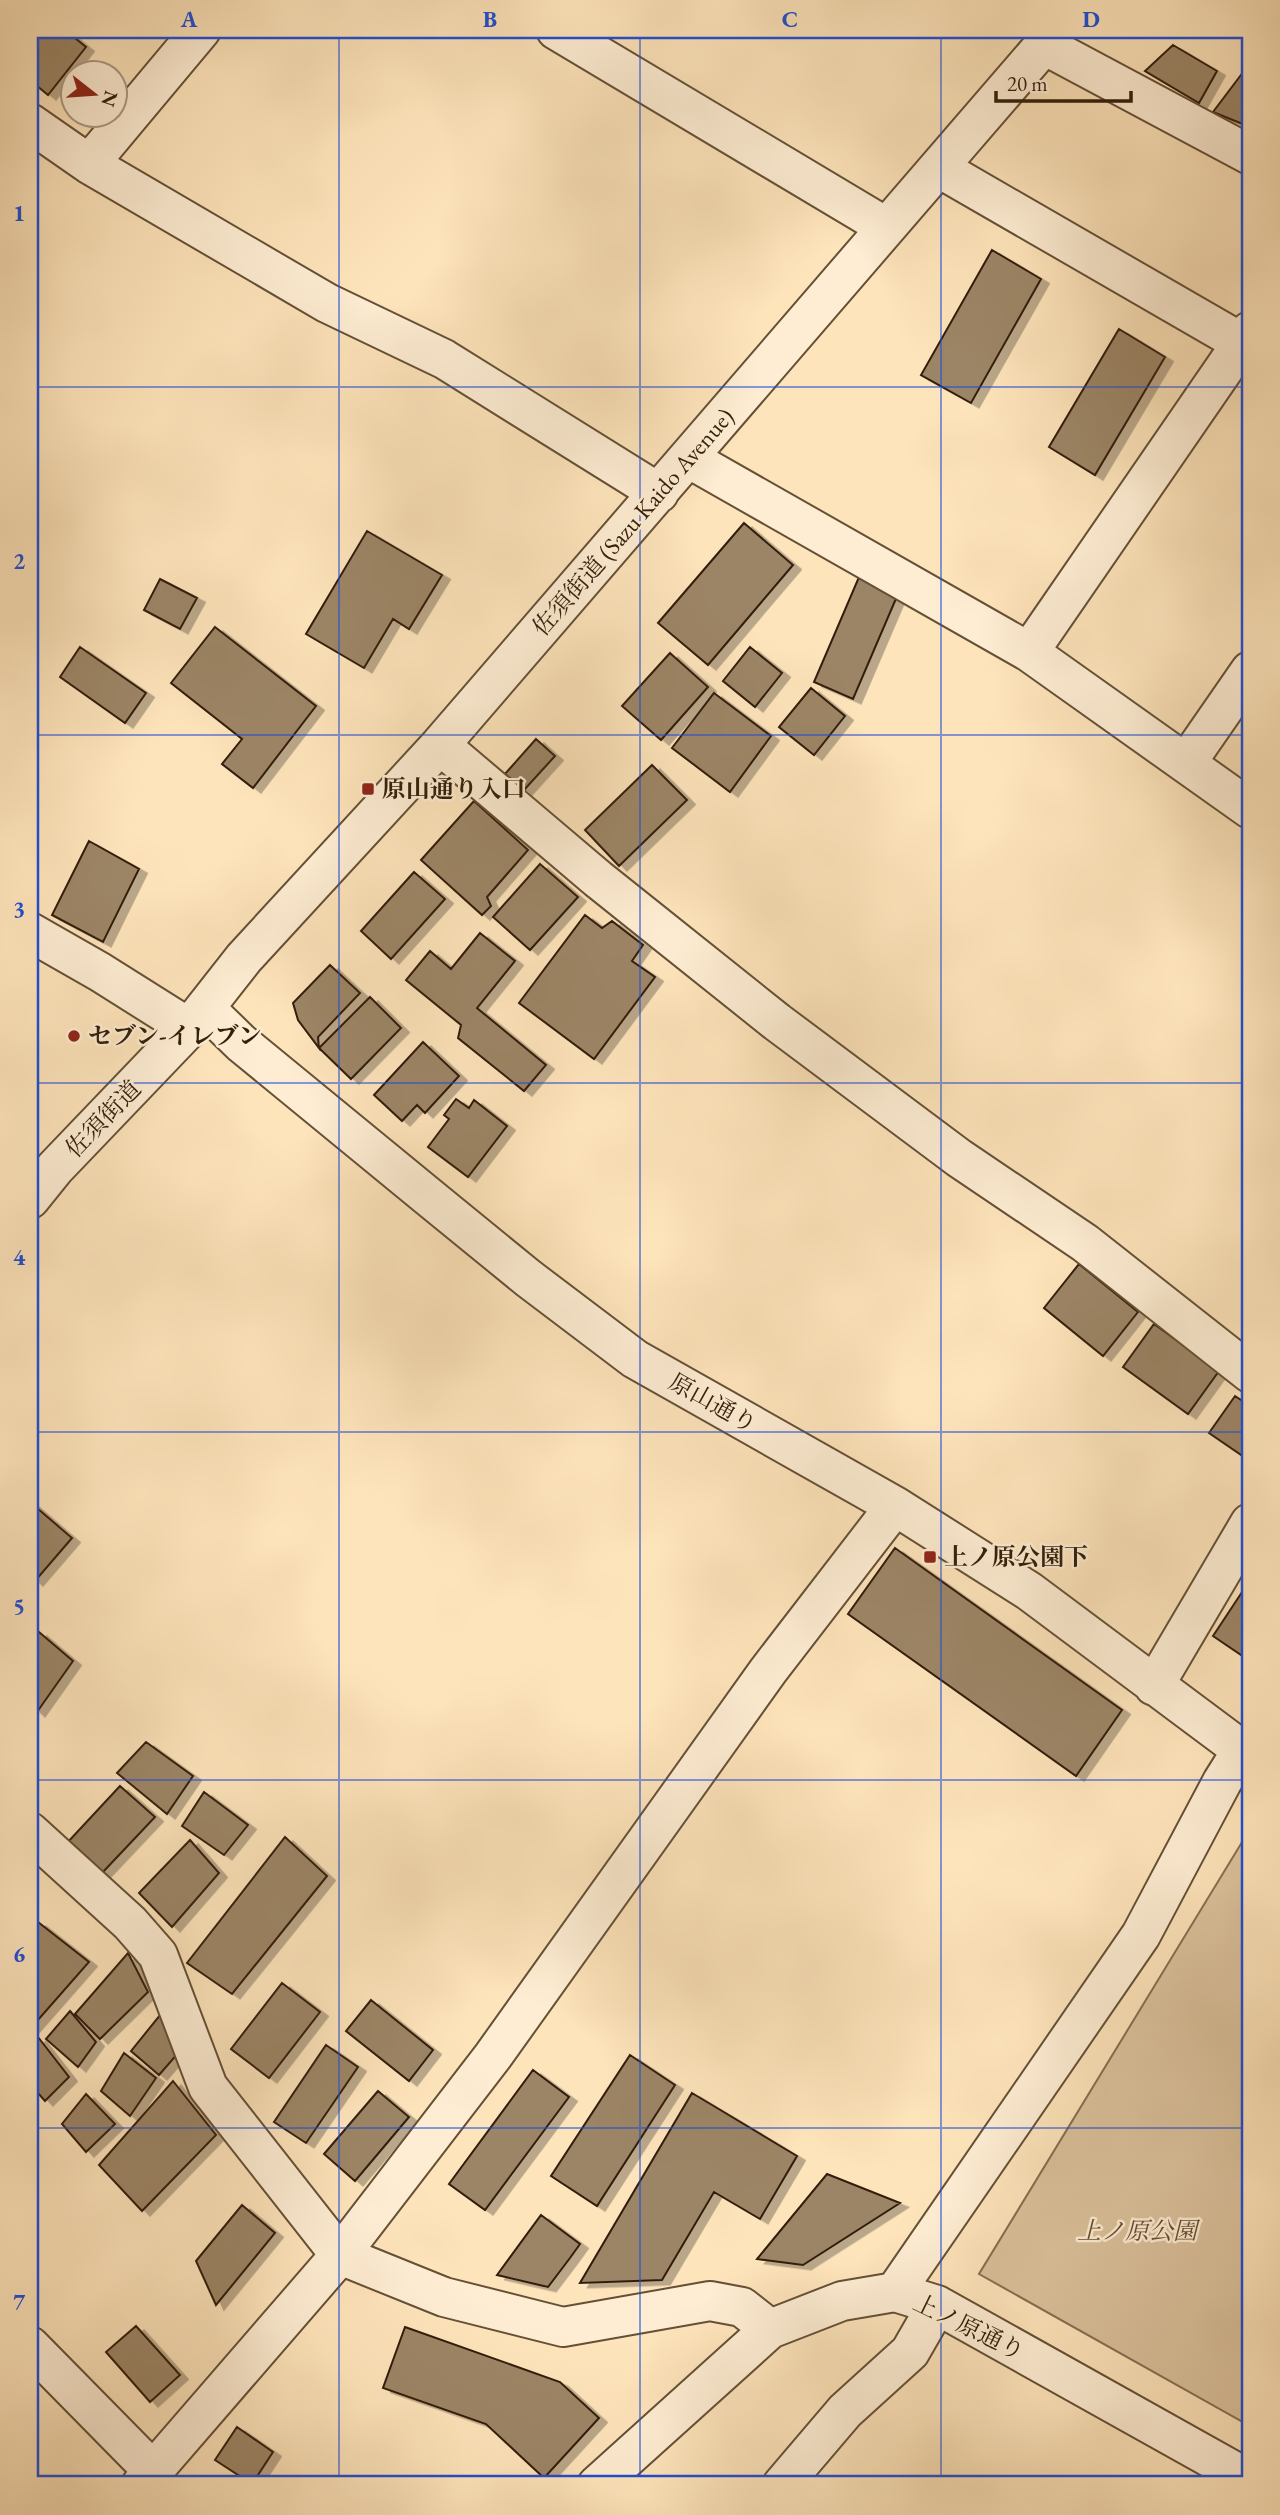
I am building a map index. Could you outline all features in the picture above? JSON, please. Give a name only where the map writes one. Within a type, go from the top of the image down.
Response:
[{"type":"street","points":[[89,164],[201,30]]},
{"type":"street","points":[[556,30],[886,228]]},
{"type":"street","points":[[1051,38],[1250,155]]},
{"type":"street","name":"佐須街道 (Sazu Kaido Avenue)","points":[[197,1018],[244,958],[440,745],[1051,38]]},
{"type":"street","points":[[30,122],[89,164],[327,303],[444,359],[659,492]]},
{"type":"street","points":[[939,168],[1246,337],[1029,652]]},
{"type":"street","points":[[688,458],[1029,652],[1250,809]]},
{"type":"street","points":[[1187,762],[1250,671]]},
{"type":"street","points":[[440,745],[598,879],[777,1022],[959,1158],[1085,1243],[1250,1373]]},
{"type":"street","name":"原山通り","points":[[30,932],[100,972],[197,1018],[251,1051],[528,1278],[635,1359],[895,1506],[1029,1591],[1246,1753]]},
{"type":"street","name":"佐須街道","points":[[30,1199],[55,1168],[197,1018]]},
{"type":"street","points":[[30,2346],[147,2478],[340,2255],[493,2056],[768,1671],[895,1506]]},
{"type":"street","points":[[1154,1686],[1250,1523]]},
{"type":"street","points":[[895,2292],[1142,1935],[1222,1782],[1246,1753]]},
{"type":"street","points":[[30,1832],[130,1923],[158,1955],[208,2087],[340,2255],[444,2297],[563,2327],[710,2301],[742,2307],[770,2329]]},
{"type":"street","name":"上ノ原通り","points":[[597,2485],[770,2329],[842,2301],[895,2292],[937,2305],[1250,2480]]},
{"type":"street","points":[[782,2485],[845,2411],[910,2352],[937,2305]]},
{"type":"green space","name":"上ノ原公園","points":[[1250,1829],[1250,2426],[979,2274]]},
{"type":"building","points":[[30,30],[65,30],[86,47],[76,60],[60,60],[60,80],[48,95],[30,80]]},
{"type":"building","points":[[1173,45],[1217,71],[1199,103],[1145,71]]},
{"type":"building","points":[[1247,67],[1250,70],[1250,127],[1213,112]]},
{"type":"building","points":[[992,250],[1041,279],[971,403],[921,375]]},
{"type":"building","points":[[1119,329],[1165,357],[1095,475],[1049,447]]},
{"type":"building","points":[[744,523],[793,565],[708,665],[658,623]]},
{"type":"building","points":[[367,531],[442,575],[409,629],[393,619],[364,668],[306,634]]},
{"type":"building","points":[[859,577],[898,594],[853,699],[814,682]]},
{"type":"building","points":[[160,579],[197,598],[180,629],[144,610]]},
{"type":"building","points":[[215,627],[316,706],[253,788],[222,764],[242,739],[171,683]]},
{"type":"building","points":[[80,647],[146,693],[125,723],[60,677]]},
{"type":"building","points":[[750,647],[782,673],[755,707],[723,681]]},
{"type":"building","points":[[670,653],[708,687],[661,740],[622,706]]},
{"type":"building","points":[[811,688],[845,716],[814,755],[779,727]]},
{"type":"building","points":[[714,693],[771,736],[730,792],[672,748]]},
{"type":"building","points":[[536,739],[555,756],[524,790],[505,774]]},
{"type":"building","points":[[652,765],[687,800],[619,866],[585,830]]},
{"type":"building","points":[[474,801],[528,850],[487,897],[491,906],[482,915],[421,860]]},
{"type":"building","points":[[89,841],[139,869],[103,942],[52,915]]},
{"type":"building","points":[[540,864],[578,897],[530,950],[493,917]]},
{"type":"building","points":[[414,872],[445,899],[391,959],[361,931]]},
{"type":"building","points":[[585,915],[602,928],[612,921],[643,945],[632,961],[655,977],[594,1059],[519,1003]]},
{"type":"building","points":[[480,933],[515,961],[477,1008],[546,1065],[524,1091],[458,1038],[461,1025],[406,980],[430,951],[451,969]]},
{"type":"building","points":[[330,965],[360,993],[318,1037],[319,1048],[298,1020],[293,1003]]},
{"type":"building","points":[[370,997],[401,1028],[351,1079],[319,1048]]},
{"type":"building","points":[[423,1042],[459,1076],[425,1113],[417,1105],[402,1121],[374,1095]]},
{"type":"building","points":[[456,1099],[469,1108],[474,1100],[507,1126],[468,1177],[428,1147],[449,1119],[444,1115]]},
{"type":"building","points":[[1079,1264],[1138,1312],[1103,1356],[1044,1308]]},
{"type":"building","points":[[1154,1324],[1219,1371],[1188,1414],[1123,1367]]},
{"type":"building","points":[[1235,1396],[1250,1406],[1250,1461],[1209,1433]]},
{"type":"building","points":[[30,1502],[72,1538],[35,1581],[30,1576]]},
{"type":"building","points":[[895,1548],[1122,1710],[1076,1776],[848,1614]]},
{"type":"building","points":[[1250,1580],[1250,1661],[1213,1636]]},
{"type":"building","points":[[39,1632],[73,1661],[37,1712],[30,1705],[30,1644]]},
{"type":"building","points":[[146,1742],[193,1776],[167,1814],[117,1773]]},
{"type":"building","points":[[120,1786],[155,1817],[102,1873],[67,1843]]},
{"type":"building","points":[[204,1792],[248,1825],[224,1855],[182,1826]]},
{"type":"building","points":[[285,1837],[327,1876],[232,1994],[187,1963]]},
{"type":"building","points":[[190,1840],[219,1873],[172,1927],[139,1893]]},
{"type":"building","points":[[38,1922],[89,1962],[30,2029],[30,1930]]},
{"type":"building","points":[[128,1953],[148,1992],[100,2039],[75,2014]]},
{"type":"building","points":[[282,1983],[320,2012],[269,2078],[231,2049]]},
{"type":"building","points":[[371,2000],[433,2050],[409,2081],[346,2031]]},
{"type":"building","points":[[165,2009],[187,2043],[159,2075],[131,2051]]},
{"type":"building","points":[[70,2011],[96,2042],[78,2067],[46,2039]]},
{"type":"building","points":[[38,2037],[69,2077],[45,2101],[30,2084],[30,2045]]},
{"type":"building","points":[[326,2045],[358,2067],[306,2143],[274,2122]]},
{"type":"building","points":[[124,2053],[156,2078],[130,2116],[101,2091]]},
{"type":"building","points":[[630,2055],[675,2085],[597,2206],[551,2176]]},
{"type":"building","points":[[533,2070],[569,2097],[485,2210],[449,2184]]},
{"type":"building","points":[[173,2081],[216,2135],[142,2211],[99,2165]]},
{"type":"building","points":[[378,2091],[409,2117],[355,2181],[324,2154]]},
{"type":"building","points":[[692,2093],[797,2156],[760,2219],[714,2192],[662,2280],[580,2283]]},
{"type":"building","points":[[86,2094],[115,2124],[86,2152],[62,2124]]},
{"type":"building","points":[[827,2174],[900,2203],[803,2265],[757,2259]]},
{"type":"building","points":[[242,2205],[275,2233],[216,2305],[196,2261]]},
{"type":"building","points":[[541,2215],[580,2244],[570,2258],[548,2287],[497,2275]]},
{"type":"building","points":[[136,2326],[180,2375],[150,2402],[106,2352]]},
{"type":"building","points":[[405,2327],[560,2382],[599,2418],[544,2478],[486,2424],[383,2388]]},
{"type":"building","points":[[237,2427],[273,2452],[252,2484],[215,2460]]},
{"type":"building","points":[[982,2476],[988,2485],[962,2485],[975,2477],[977,2479]]},
{"type":"place","name":"原山通り入口","points":[[368,789]]},
{"type":"place","name":"セブン-イレブン","points":[[74,1036]]},
{"type":"place","name":"上ノ原公園下","points":[[930,1557]]}]
